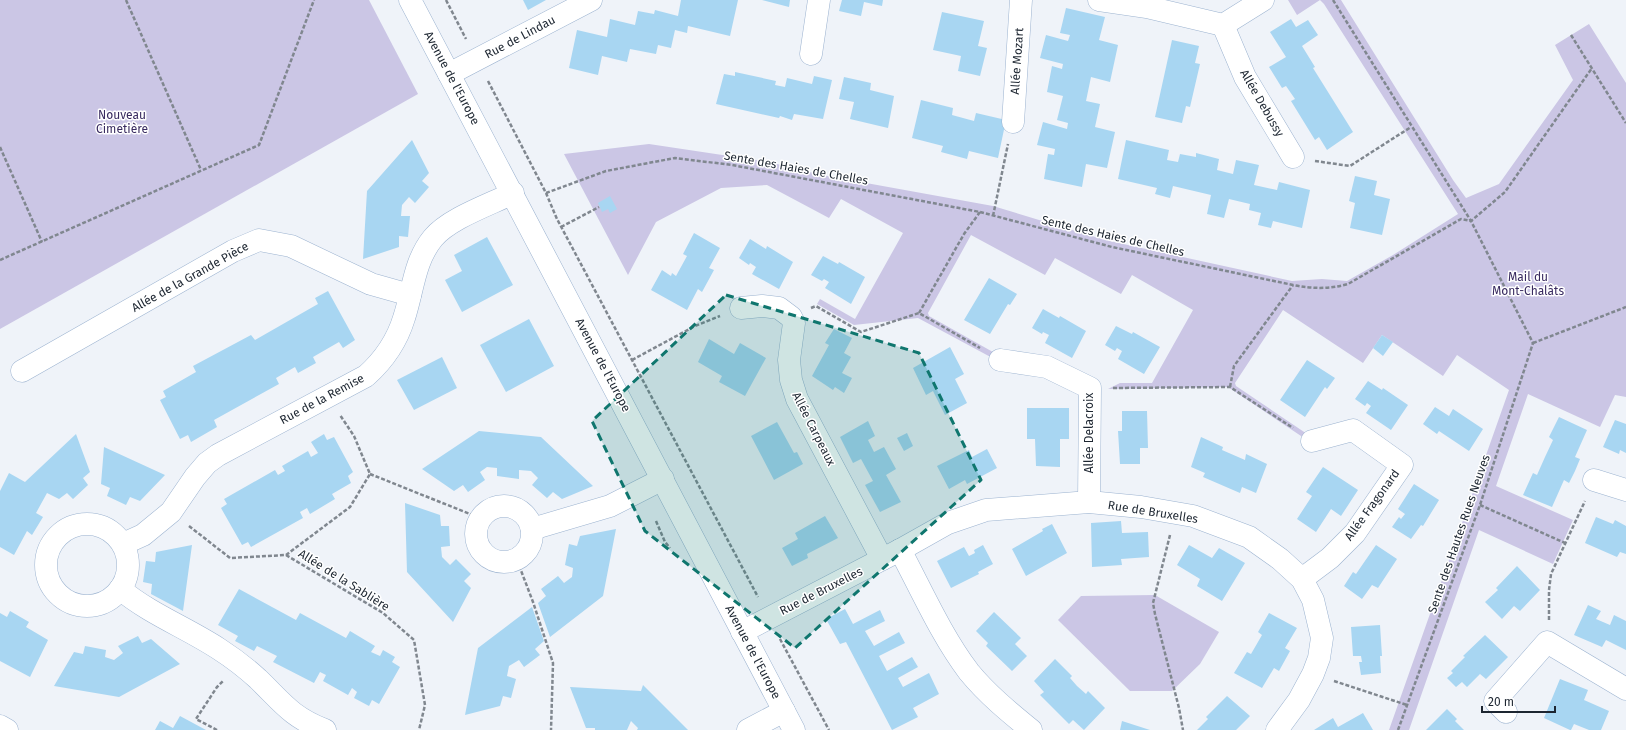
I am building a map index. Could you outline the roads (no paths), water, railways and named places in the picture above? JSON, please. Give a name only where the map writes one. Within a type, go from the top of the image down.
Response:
[{"type":"street","name":"Avenue de l'Europe","points":[[410,0],[513,193],[794,730]]},
{"type":"street","name":"Rue de Lindau","points":[[449,74],[591,0]]},
{"type":"street","points":[[811,54],[819,0]]},
{"type":"street","name":"Allée Mozart","points":[[1013,122],[1021,0]]},
{"type":"street","points":[[1099,0],[1152,3],[1223,26],[1263,0]]},
{"type":"street","name":"Allée Debussy","points":[[1223,26],[1245,77],[1293,157]]},
{"type":"street","name":"Rue de la Remise","points":[[123,544],[143,535],[171,512],[195,477],[212,459],[366,376],[378,366],[395,341],[404,318],[419,262],[434,238],[451,223],[513,193]]},
{"type":"street","name":"Allée de la Grande Pièce","points":[[22,371],[233,251],[259,240],[291,246],[371,284],[410,294]]},
{"type":"street","name":"Allée Carpeaux","points":[[741,308],[762,306],[779,308],[791,317],[794,323],[789,360],[791,380],[796,399],[891,555]]},
{"type":"street","name":"Allée Delacroix","points":[[1000,360],[1047,367],[1090,388],[1090,502]]},
{"type":"street","name":"Allée Fragonard","points":[[1302,579],[1330,558],[1355,533],[1402,465],[1353,430],[1312,441]]},
{"type":"street","points":[[532,529],[610,506],[662,479]]},
{"type":"street","points":[[1594,480],[1626,490]]},
{"type":"street","name":"Rue de Bruxelles","points":[[742,632],[891,555],[948,523],[986,510],[1090,502],[1193,516],[1249,537],[1280,559],[1302,579],[1313,600],[1322,638],[1319,658],[1313,674],[1299,700],[1277,730]]},
{"type":"street","points":[[505,506],[522,512],[532,529],[532,538],[529,547],[524,554],[516,560],[508,562],[499,562],[490,559],[478,546],[475,536],[476,527],[480,518],[487,511],[495,507],[505,506]]},
{"type":"street","points":[[87,523],[101,526],[113,533],[123,544],[127,555],[128,567],[126,578],[120,589],[110,599],[98,605],[83,606],[70,603],[58,595],[49,584],[45,570],[46,556],[51,543],[61,532],[73,526],[87,523]]},
{"type":"street","points":[[891,555],[969,672],[989,694],[1031,730]]},
{"type":"street","points":[[120,589],[136,602],[219,649],[239,663],[288,710],[304,721],[325,730]]},
{"type":"street","points":[[1506,712],[1495,701],[1547,642],[1626,689]]},
{"type":"street","points":[[748,730],[784,711]]},
{"type":"street","points":[[0,726],[7,730]]},
{"type":"park label","name":"Nouveau Cimetière","points":[[122,122]]},
{"type":"park label","name":"Mail du Mont-Chalâts","points":[[1528,284]]}]
